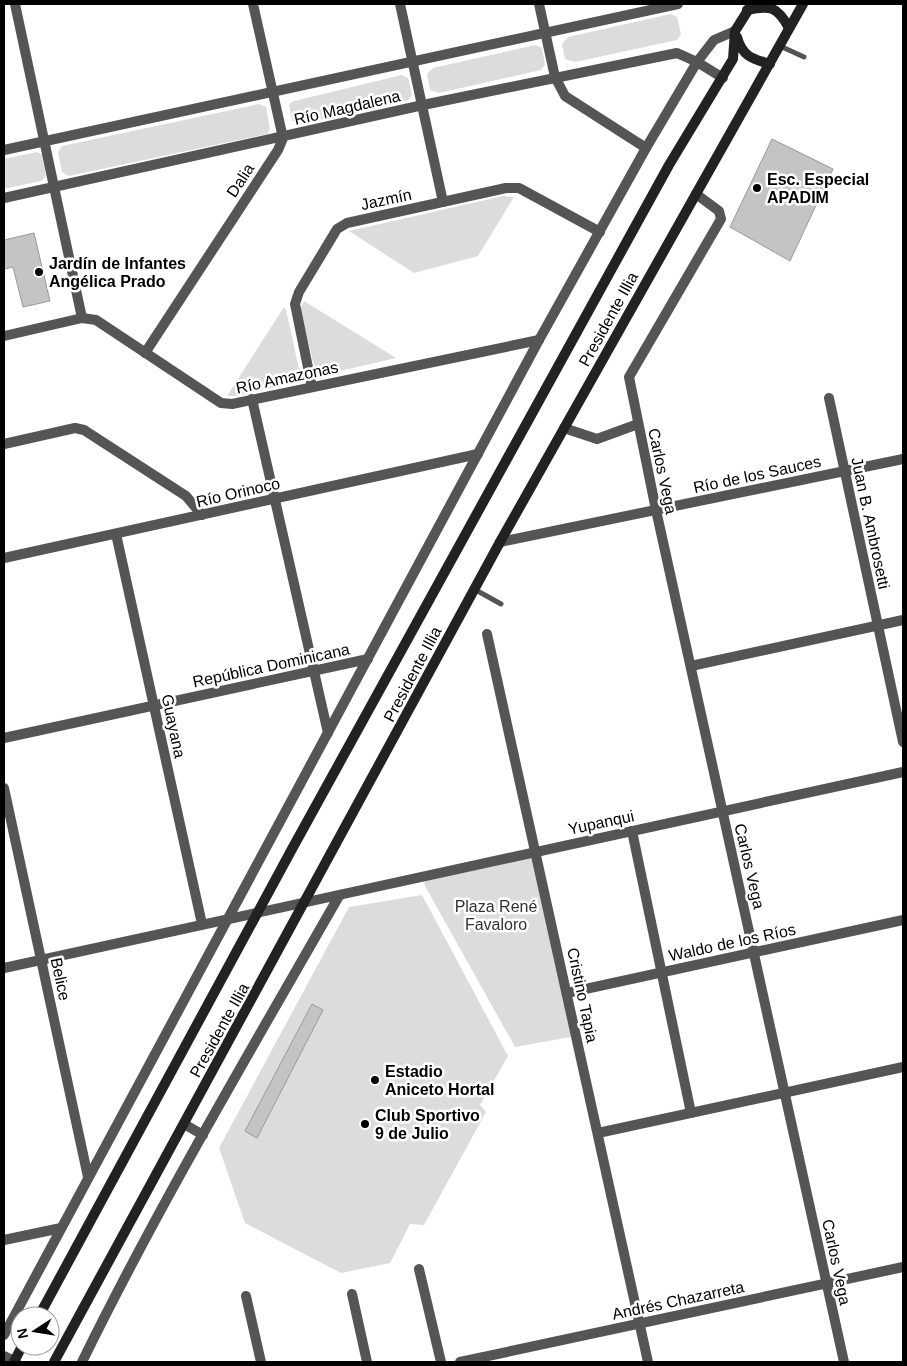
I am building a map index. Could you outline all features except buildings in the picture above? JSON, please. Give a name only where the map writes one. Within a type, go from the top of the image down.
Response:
[{"type":"main road","name":"Presidente Illia","points":[[54,1362],[306,902],[474,589],[803,4]]},
{"type":"main road","points":[[749,7],[766,6],[774,9],[783,17],[789,28]]},
{"type":"main road","name":"Presidente Illia","points":[[44,1306],[669,165],[723,78],[733,59],[735,31],[749,7]]},
{"type":"main road","points":[[735,31],[744,54],[753,60],[770,64]]},
{"type":"street","points":[[4,336],[82,318],[16,4]]},
{"type":"street","points":[[254,4],[274,92],[282,138]]},
{"type":"street","points":[[400,4],[443,202]]},
{"type":"street","points":[[539,4],[555,77],[565,96],[646,148]]},
{"type":"street","name":"Río Magdalena","points":[[4,150],[678,4]]},
{"type":"street","points":[[4,1335],[539,340],[646,148],[697,62],[714,40],[735,31]]},
{"type":"street","name":"Río Magdalena","points":[[4,198],[282,138],[423,105],[677,53],[697,62],[723,78]]},
{"type":"street","name":"Dalia","points":[[145,353],[278,150],[282,138]]},
{"type":"street","name":"Jazmín","points":[[312,387],[295,304],[299,292],[337,229],[347,223],[506,188],[519,188],[600,232]]},
{"type":"street","name":"Carlos Vega","points":[[696,194],[719,211],[721,219],[629,377],[656,510],[844,1362]]},
{"type":"street","name":"Río Amazonas","points":[[82,318],[96,320],[221,403],[232,404],[539,340]]},
{"type":"street","name":"Juan B. Ambrosetti","points":[[828,398],[903,742]]},
{"type":"street","points":[[252,399],[328,734]]},
{"type":"street","points":[[564,428],[597,439],[638,424]]},
{"type":"street","points":[[4,444],[75,428],[84,430],[186,496],[202,515]]},
{"type":"street","name":"Río Orinoco","points":[[4,558],[478,454]]},
{"type":"street","name":"Río de los Sauces","points":[[500,542],[903,459]]},
{"type":"street","name":"Guayana","points":[[116,534],[202,924]]},
{"type":"street","points":[[691,666],[903,620]]},
{"type":"street","name":"Cristino Tapia","points":[[487,634],[648,1362]]},
{"type":"street","name":"República Dominicana","points":[[4,738],[368,659]]},
{"type":"street","name":"Yupanqui","points":[[4,968],[903,772]]},
{"type":"street","name":"Belice","points":[[4,788],[88,1177]]},
{"type":"street","points":[[632,831],[691,1113]]},
{"type":"street","points":[[82,1362],[203,1135],[339,896]]},
{"type":"street","name":"Waldo de los Ríos","points":[[567,993],[903,920]]},
{"type":"street","points":[[598,1133],[903,1067]]},
{"type":"street","points":[[184,1124],[203,1135]]},
{"type":"street","points":[[4,1240],[61,1228]]},
{"type":"street","name":"Andrés Chazarreta","points":[[460,1362],[903,1267]]},
{"type":"street","points":[[420,1269],[441,1362]]},
{"type":"street","points":[[352,1294],[367,1362]]},
{"type":"street","points":[[246,1296],[261,1362]]},
{"type":"street","points":[[4,1356],[15,1362]]},
{"type":"lane","points":[[779,46],[804,57]]},
{"type":"lane","points":[[474,589],[501,604]]},
{"type":"green space","points":[[671,14],[677,17],[681,34],[677,40],[575,62],[565,59],[562,44],[568,37]]},
{"type":"green space","points":[[535,45],[542,48],[545,65],[541,70],[439,93],[430,90],[427,74],[433,68]]},
{"type":"green space","points":[[402,75],[408,78],[412,95],[408,100],[300,124],[292,121],[289,104],[294,101]]},
{"type":"green space","points":[[259,104],[266,107],[270,129],[267,134],[69,176],[62,172],[58,152],[62,146]]},
{"type":"green space","points":[[37,152],[42,155],[46,176],[41,181],[4,189],[4,159]]},
{"type":"green space","points":[[503,196],[514,197],[478,256],[414,273],[349,231]]},
{"type":"green space","points":[[304,301],[396,358],[327,374],[318,374],[315,369],[300,310]]},
{"type":"green space","points":[[284,307],[301,378],[297,382],[237,396],[227,396]]},
{"type":"green space","name":"Plaza René Favaloro","points":[[533,857],[571,1037],[515,1047],[425,886],[424,879]]},
{"type":"green space","name":"Estadio Aniceto Hortal","points":[[422,895],[508,1056],[480,1105],[486,1112],[424,1225],[410,1224],[390,1263],[341,1273],[245,1223],[219,1148],[349,907]]},
{"type":"place","name":"Esc. Especial APADIM","points":[[757,188]]},
{"type":"place","name":"Jardín de Infantes Angélica Prado","points":[[39,272]]},
{"type":"place","name":"Estadio Aniceto Hortal","points":[[375,1080]]},
{"type":"place","name":"Club Sportivo 9 de Julio","points":[[365,1124]]}]
